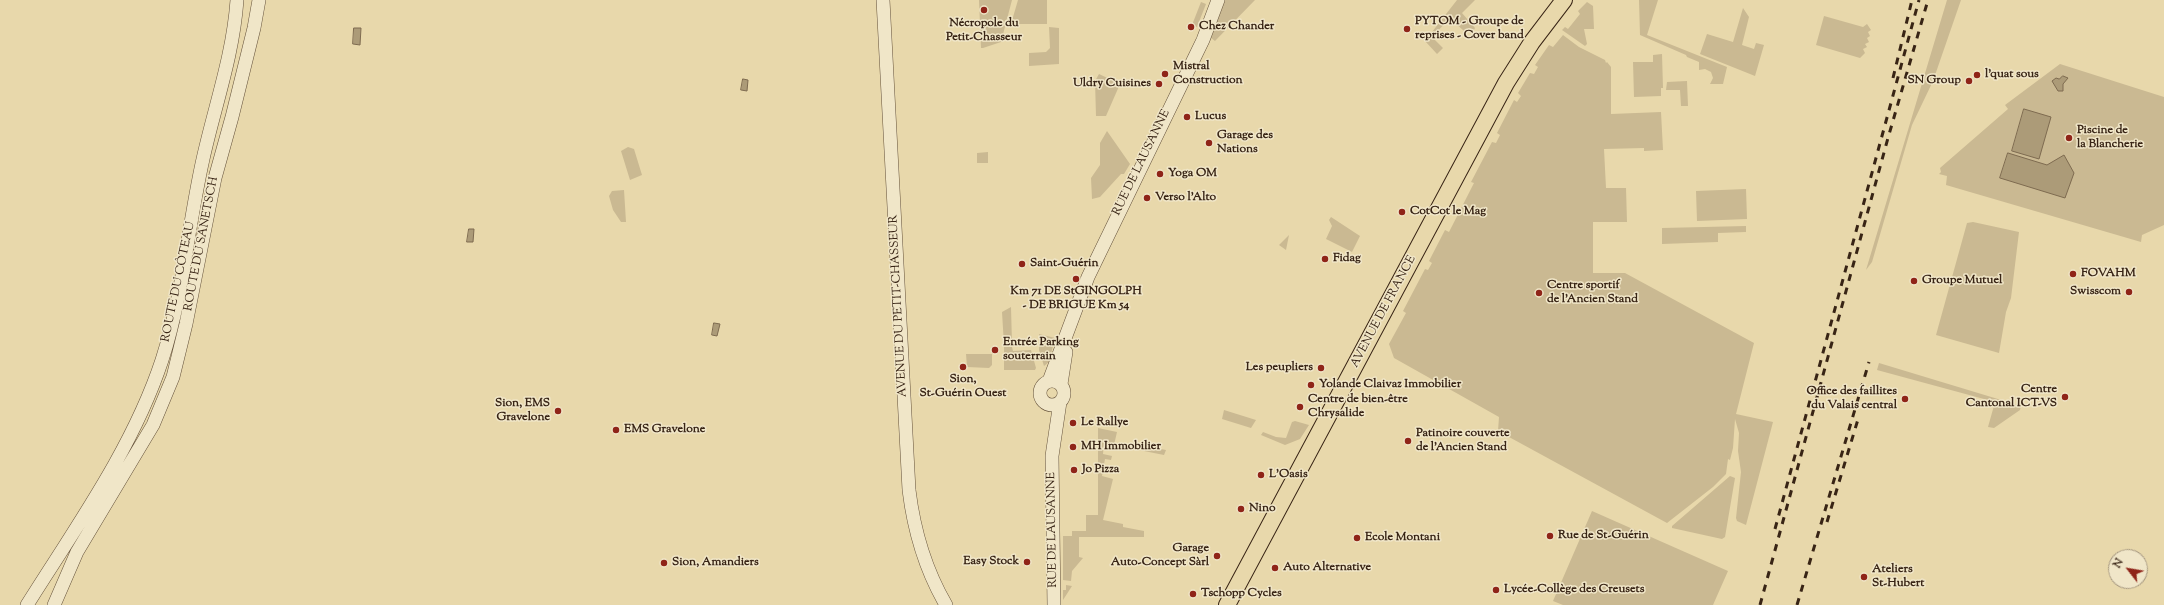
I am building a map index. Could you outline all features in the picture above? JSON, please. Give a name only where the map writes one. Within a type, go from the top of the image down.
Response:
[{"type":"main road","name":"AVENUE DE FRANCE","points":[[1227,603],[1497,99],[1514,70],[1564,0]]},
{"type":"main road","name":"AVENUE DE FRANCE","points":[[1542,29],[1571,0]]},
{"type":"street","name":"ROUTE DU CÔTEAU","points":[[27,605],[126,442],[142,411],[162,360],[177,303],[203,157],[230,55],[237,0]]},
{"type":"street","name":"ROUTE DU SANETSCH","points":[[54,605],[77,552],[153,425],[172,377],[186,324],[215,178],[232,117],[254,28],[259,0]]},
{"type":"street","name":"AVENUE DU PETIT-CHASSEUR","points":[[883,0],[909,490],[916,534],[924,560],[946,605]]},
{"type":"street","name":"RUE DE LAUSANNE","points":[[1051,378],[1088,277],[1203,40],[1216,2]]},
{"type":"street","points":[[1051,378],[1064,394],[1060,402],[1052,405],[1045,402],[1040,396],[1040,389],[1051,378]]},
{"type":"street","name":"RUE DE LAUSANNE","points":[[1045,402],[1052,456],[1054,605]]},
{"type":"street","name":"RUE DE LAUSANNE","points":[[1052,456],[1060,402]]},
{"type":"shaded area","points":[[979,0],[1012,0],[1001,42],[983,48],[981,48]]},
{"type":"shaded area","points":[[1018,0],[1047,0],[1047,24],[1011,24]]},
{"type":"shaded area","points":[[1225,0],[1255,0],[1215,41],[1211,38]]},
{"type":"shaded area","points":[[1457,0],[1475,0],[1462,13],[1475,28],[1474,30],[1469,28],[1465,32],[1450,18],[1432,37],[1443,48],[1437,54],[1425,41]]},
{"type":"shaded area","points":[[1639,0],[1658,0],[1647,35],[1727,67],[1723,84],[1710,84],[1713,78],[1711,72],[1705,69],[1699,70],[1699,62],[1640,35]]},
{"type":"shaded area","points":[[1947,0],[1961,0],[1933,81],[1912,125],[1872,262],[1866,270]]},
{"type":"shaded area","points":[[1201,2],[1206,4],[1197,27],[1192,25]]},
{"type":"shaded area","points":[[1587,2],[1593,6],[1594,29],[1584,29],[1587,44],[1585,46],[1562,30],[1565,27],[1568,29],[1580,14],[1578,11]]},
{"type":"shaded area","points":[[1743,8],[1749,17],[1742,45],[1754,49],[1756,43],[1764,45],[1755,76],[1700,54],[1707,34],[1733,42]]},
{"type":"shaded area","points":[[1824,16],[1863,27],[1867,24],[1871,30],[1868,32],[1870,36],[1867,38],[1869,42],[1865,44],[1867,47],[1863,49],[1865,53],[1860,58],[1816,45]]},
{"type":"shaded area","points":[[1049,27],[1059,28],[1059,64],[1029,66],[1029,53],[1046,52],[1050,48]]},
{"type":"shaded area","points":[[354,28],[361,28],[360,45],[353,44]]},
{"type":"shaded area","name":"Centre sportif de l'Ancien Stand","points":[[1563,35],[1579,47],[1605,60],[1611,67],[1611,114],[1661,112],[1663,150],[1644,151],[1644,148],[1604,149],[1606,188],[1626,188],[1627,222],[1593,222],[1593,273],[1625,273],[1754,343],[1736,414],[1773,422],[1746,525],[1737,521],[1736,518],[1741,472],[1738,451],[1739,433],[1735,419],[1733,448],[1730,460],[1728,459],[1726,474],[1713,487],[1667,523],[1498,431],[1499,417],[1394,358],[1389,344],[1406,313],[1403,311],[1425,269],[1428,270],[1432,263],[1429,261],[1445,230],[1449,232],[1474,183],[1471,182],[1492,142],[1496,143],[1500,135],[1497,133],[1514,100],[1517,102],[1521,96],[1518,93],[1530,73],[1534,74],[1538,67],[1535,65],[1549,45],[1553,47]]},
{"type":"shaded area","points":[[1662,54],[1663,88],[1661,88],[1661,96],[1634,97],[1633,62],[1653,62],[1653,55]]},
{"type":"shaded area","name":"Piscine de la Blancherie","points":[[2060,64],[2164,97],[2164,225],[2142,235],[2141,242],[1946,185],[1947,176],[1939,174],[1941,172],[1940,168],[2008,109],[2005,105]]},
{"type":"shaded area","points":[[1099,74],[1120,84],[1106,116],[1096,116],[1095,81]]},
{"type":"shaded area","points":[[2063,76],[2068,78],[2063,84],[2063,91],[2058,91],[2052,81]]},
{"type":"shaded area","points":[[743,79],[748,80],[747,91],[741,90]]},
{"type":"shaded area","points":[[1687,81],[1688,106],[1681,106],[1680,90],[1666,90],[1667,82]]},
{"type":"shaded area","points":[[2024,109],[2051,117],[2039,159],[2012,151]]},
{"type":"shaded area","points":[[1107,131],[1130,164],[1124,174],[1121,174],[1100,197],[1092,199],[1091,178],[1100,165],[1100,143]]},
{"type":"shaded area","points":[[628,147],[634,149],[642,175],[630,180],[621,151]]},
{"type":"shaded area","points":[[988,152],[988,163],[977,163],[977,153]]},
{"type":"shaded area","points":[[2008,153],[2047,165],[2064,155],[2074,173],[2065,198],[2000,178]]},
{"type":"shaded area","points":[[1746,189],[1747,219],[1697,221],[1696,191]]},
{"type":"shaded area","points":[[624,190],[626,222],[621,222],[613,210],[609,196],[612,191]]},
{"type":"shaded area","points":[[1331,217],[1360,236],[1352,252],[1326,239],[1332,226],[1329,220]]},
{"type":"shaded area","points":[[1973,222],[2019,232],[2011,298],[2006,312],[1999,353],[1936,335],[1967,223]]},
{"type":"shaded area","points":[[1746,226],[1746,232],[1718,233],[1718,242],[1662,244],[1662,228]]},
{"type":"shaded area","points":[[469,229],[474,229],[473,242],[467,242]]},
{"type":"shaded area","points":[[1289,235],[1286,250],[1279,245]]},
{"type":"shaded area","points":[[1011,307],[1012,344],[1004,345],[1002,312]]},
{"type":"shaded area","points":[[714,323],[720,324],[717,336],[712,335]]},
{"type":"shaded area","points":[[1039,334],[1055,338],[1049,362],[1044,366],[1039,350]]},
{"type":"shaded area","points":[[1004,347],[1012,347],[1013,351],[1031,350],[1036,368],[1035,370],[1004,370]]},
{"type":"shaded area","points":[[966,354],[992,354],[992,365],[989,368],[967,367]]},
{"type":"shaded area","points":[[1879,363],[2021,406],[2020,410],[1994,428],[1988,427],[1995,402],[1877,370]]},
{"type":"shaded area","points":[[1224,410],[1256,420],[1251,428],[1222,419]]},
{"type":"shaded area","points":[[1295,421],[1309,425],[1300,439],[1285,445],[1261,435],[1263,432],[1276,437],[1286,438],[1292,422]]},
{"type":"shaded area","points":[[1098,428],[1117,432],[1114,445],[1104,443],[1103,454],[1112,456],[1111,460],[1105,459],[1102,476],[1113,479],[1103,520],[1123,524],[1123,527],[1144,531],[1144,537],[1079,537],[1079,557],[1083,558],[1072,571],[1071,581],[1063,580],[1063,536],[1072,536],[1072,531],[1086,531],[1086,515],[1098,515]]},
{"type":"shaded area","points":[[1131,443],[1166,450],[1164,455],[1129,448]]},
{"type":"shaded area","points":[[1730,476],[1735,478],[1725,537],[1722,539],[1672,528],[1672,526]]},
{"type":"shaded area","points":[[1592,511],[1728,571],[1713,605],[1563,605],[1553,601]]},
{"type":"shaded area","points":[[1066,585],[1072,586],[1063,600],[1063,590],[1066,590]]},
{"type":"railway","points":[[1893,78],[1912,0]]},
{"type":"railway","points":[[1775,529],[1919,0]]},
{"type":"railway","points":[[1760,605],[1888,138],[1928,0]]},
{"type":"railway","points":[[1797,605],[1869,362]]},
{"type":"railway","points":[[1827,522],[1859,416]]},
{"type":"place","name":"Nécropole du Petit-Chasseur","points":[[984,10]]},
{"type":"place","name":"Chez Chander","points":[[1191,27]]},
{"type":"place","name":"PYTOM - Groupe de reprises - Cover band","points":[[1407,29]]},
{"type":"place","name":"Mistral Construction","points":[[1165,74]]},
{"type":"place","name":"l'quat sous","points":[[1977,75]]},
{"type":"place","name":"SN Group","points":[[1969,81]]},
{"type":"place","name":"Uldry Cuisines","points":[[1159,84]]},
{"type":"place","name":"Lucus","points":[[1187,117]]},
{"type":"place","name":"Piscine de la Blancherie","points":[[2069,138]]},
{"type":"place","name":"Garage des Nations","points":[[1209,143]]},
{"type":"place","name":"Yoga OM","points":[[1160,174]]},
{"type":"place","name":"Verso l'Alto","points":[[1147,198]]},
{"type":"place","name":"CotCot le Mag","points":[[1402,212]]},
{"type":"place","name":"Fidag","points":[[1325,259]]},
{"type":"place","name":"Saint-Guérin","points":[[1022,264]]},
{"type":"place","name":"FOVAHM","points":[[2073,274]]},
{"type":"place","name":"Km 71 DE StGINGOLPH - DE BRIGUE Km 54","points":[[1076,279]]},
{"type":"place","name":"Groupe Mutuel","points":[[1914,281]]},
{"type":"place","name":"Swisscom","points":[[2129,292]]},
{"type":"place","name":"Centre sportif de l'Ancien Stand","points":[[1539,293]]},
{"type":"place","name":"Entrée Parking souterrain","points":[[995,350]]},
{"type":"place","name":"Sion, St-Guérin Ouest","points":[[963,367]]},
{"type":"place","name":"Les peupliers","points":[[1321,368]]},
{"type":"place","name":"Yolande Claivaz Immobilier","points":[[1311,385]]},
{"type":"place","name":"Centre Cantonal ICT-VS","points":[[2065,397]]},
{"type":"place","name":"Office des faillites du Valais central","points":[[1905,399]]},
{"type":"place","name":"Centre de bien-être Chrysalide","points":[[1300,407]]},
{"type":"place","name":"Sion, EMS Gravelone","points":[[558,411]]},
{"type":"place","name":"Le Rallye","points":[[1073,423]]},
{"type":"place","name":"EMS Gravelone","points":[[616,430]]},
{"type":"place","name":"Patinoire couverte de l'Ancien Stand","points":[[1408,441]]},
{"type":"place","name":"MH Immobilier","points":[[1073,447]]},
{"type":"place","name":"Jo Pizza","points":[[1074,470]]},
{"type":"place","name":"L'Oasis","points":[[1261,475]]},
{"type":"place","name":"Nino","points":[[1241,509]]},
{"type":"place","name":"Rue de St-Guérin","points":[[1550,536]]},
{"type":"place","name":"Ecole Montani","points":[[1357,538]]},
{"type":"place","name":"Garage Auto-Concept Sàrl","points":[[1217,556]]},
{"type":"place","name":"Easy Stock","points":[[1027,562]]},
{"type":"place","name":"Sion, Amandiers","points":[[664,563]]},
{"type":"place","name":"Auto Alternative","points":[[1275,568]]},
{"type":"place","name":"Ateliers St-Hubert","points":[[1864,577]]},
{"type":"place","name":"Lycée-Collège des Creusets","points":[[1496,590]]},
{"type":"place","name":"Tschopp Cycles","points":[[1193,594]]}]
